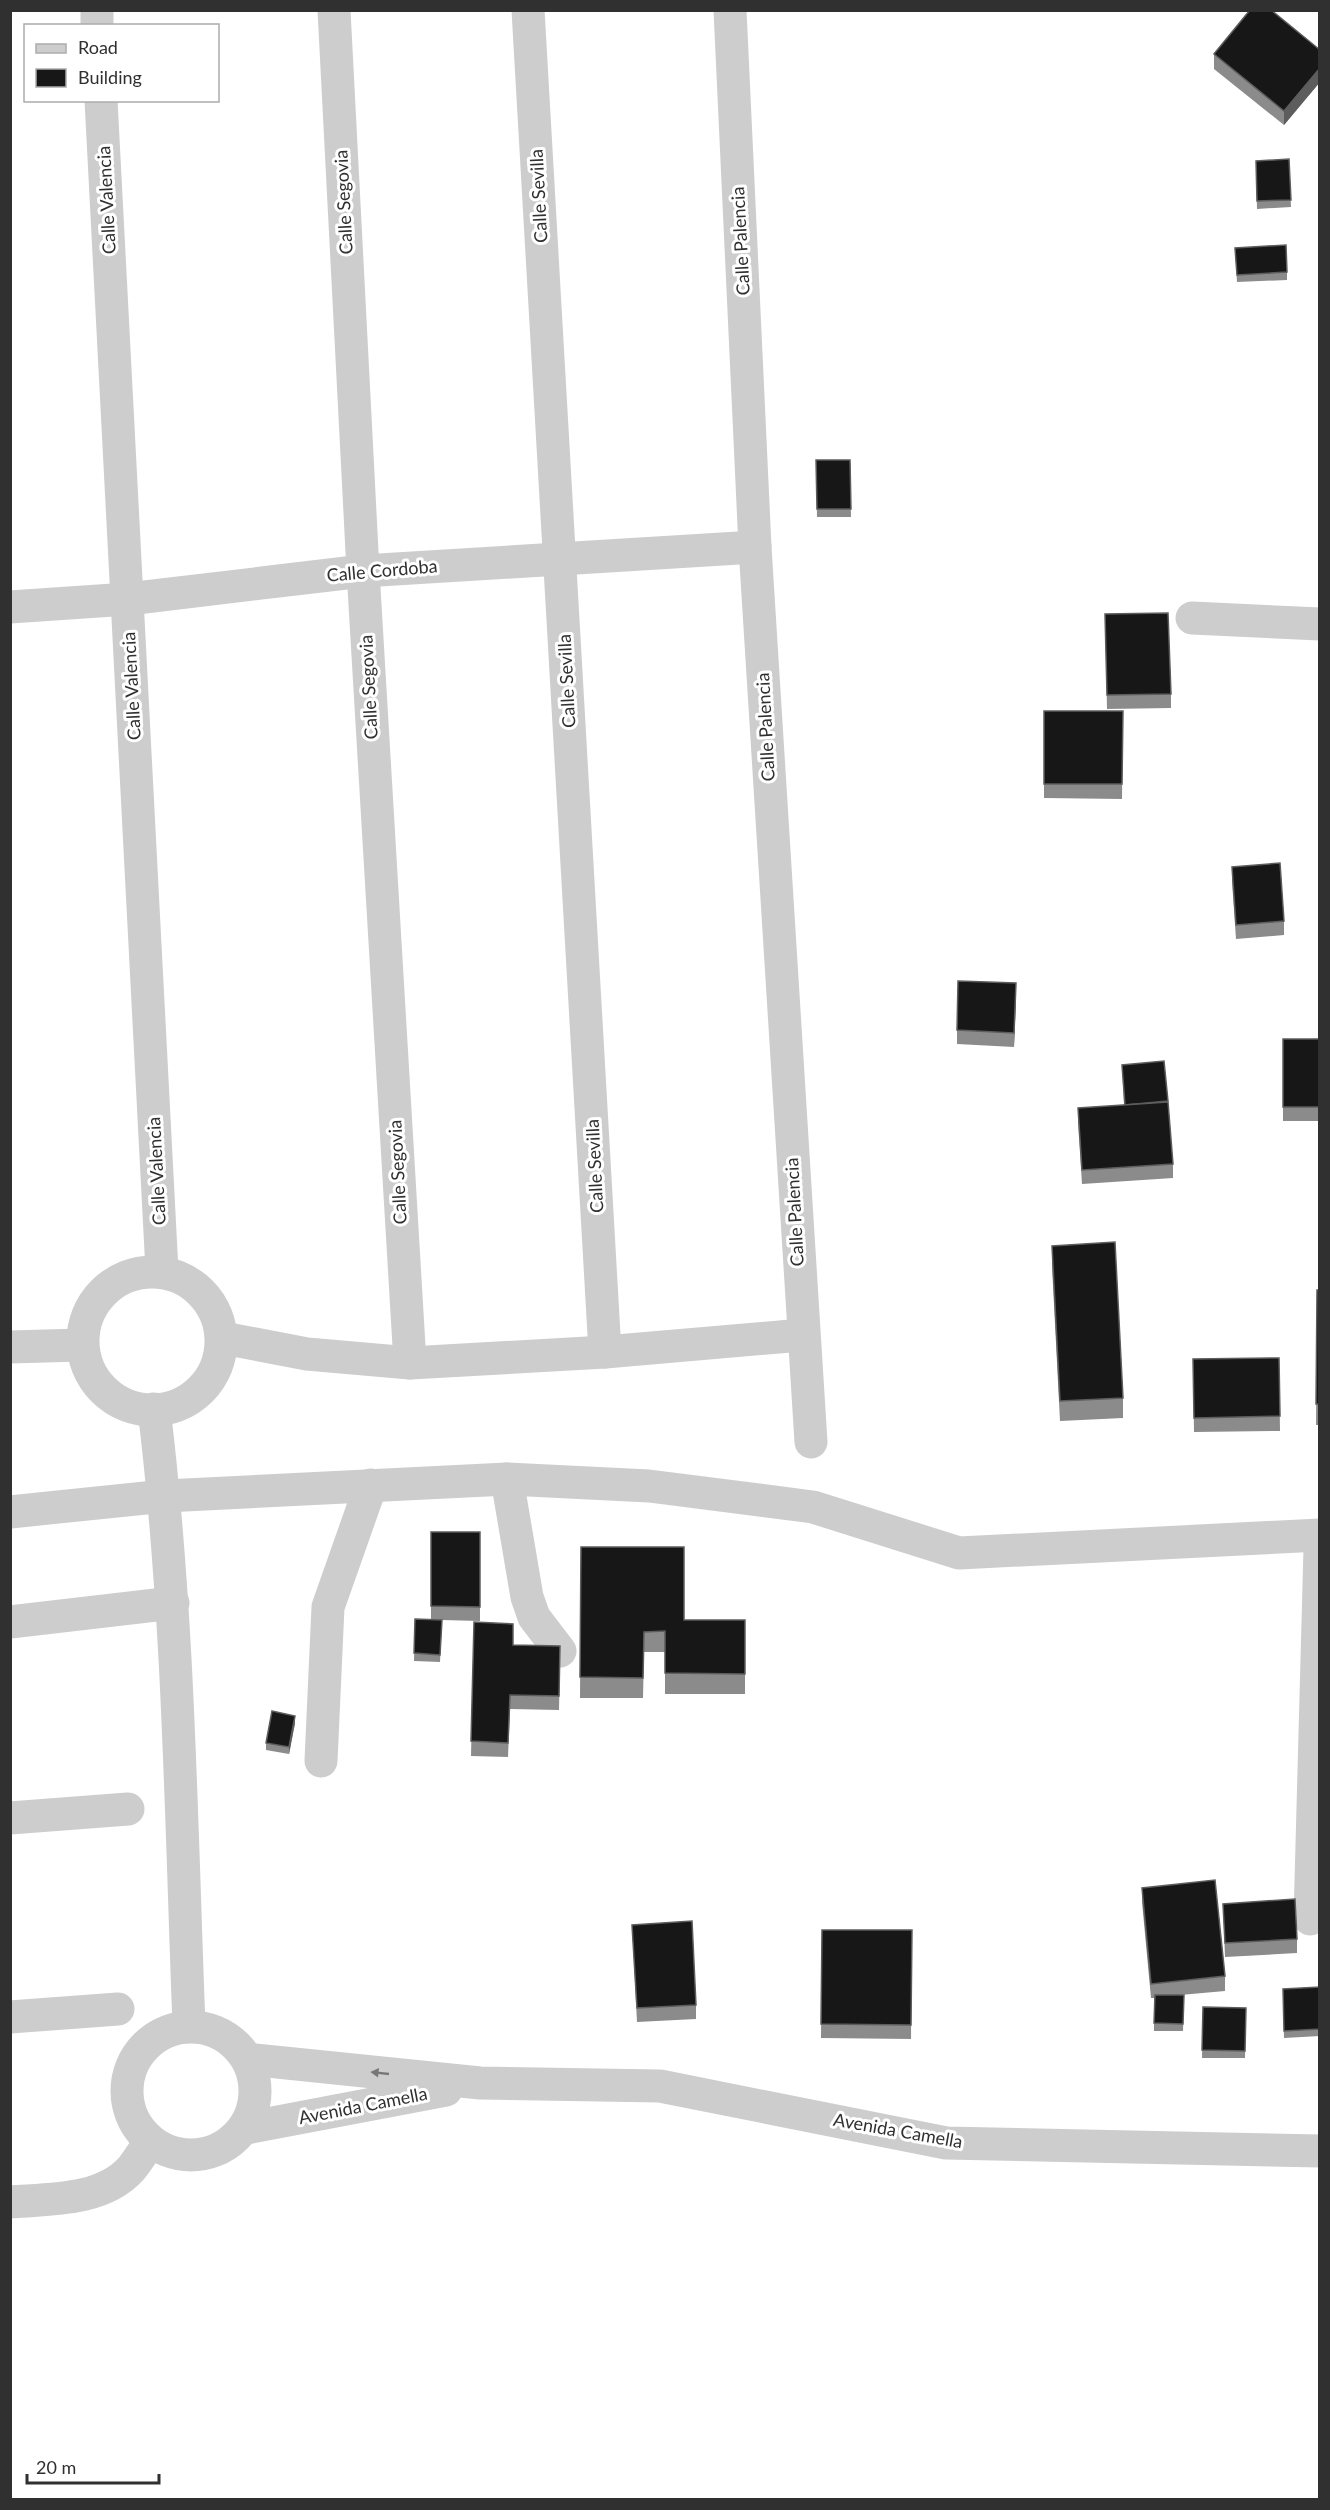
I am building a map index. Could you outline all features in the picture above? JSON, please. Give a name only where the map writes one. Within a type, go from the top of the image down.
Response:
[{"type":"street","name":"Calle Segovia","points":[[334,10],[363,571],[410,1363]]},
{"type":"street","name":"Calle Sevilla","points":[[528,10],[605,1352]]},
{"type":"street","name":"Calle Palencia","points":[[730,10],[755,547],[802,1335],[811,1442]]},
{"type":"street","name":"Calle Valencia","points":[[101,102],[162,1271]]},
{"type":"street","name":"Calle Cordoba","points":[[10,607],[128,599],[363,571],[755,547]]},
{"type":"street","points":[[1192,618],[1320,624]]},
{"type":"street","points":[[162,1271],[192,1283],[214,1307],[223,1338],[218,1364],[206,1387],[185,1404],[154,1409],[129,1408],[103,1392],[86,1365],[81,1345],[91,1307],[109,1285],[134,1273],[162,1271]]},
{"type":"street","points":[[223,1338],[307,1354],[410,1363],[605,1352],[802,1335]]},
{"type":"street","points":[[10,1347],[81,1345]]},
{"type":"street","points":[[154,1409],[165,1496],[173,1603],[189,2026]]},
{"type":"street","points":[[10,1512],[165,1496],[507,1479],[649,1486],[813,1507],[959,1553],[1320,1535]]},
{"type":"street","points":[[507,1479],[527,1597],[534,1617],[560,1651]]},
{"type":"street","points":[[321,1761],[328,1606],[371,1485]]},
{"type":"street","points":[[1310,1919],[1320,1548]]},
{"type":"street","points":[[10,1622],[173,1603]]},
{"type":"street","points":[[10,1818],[129,1809]]},
{"type":"street","points":[[10,2017],[118,2009]]},
{"type":"street","points":[[189,2026],[213,2030],[232,2041],[247,2059],[256,2094],[246,2128],[224,2147],[199,2156],[173,2153],[150,2142],[133,2121],[126,2096],[130,2070],[143,2047],[165,2032],[189,2026]]},
{"type":"street","name":"Avenida Camella","points":[[247,2059],[480,2084],[660,2086],[946,2143],[1320,2151]]},
{"type":"street","name":"Avenida Camella","points":[[246,2128],[480,2084]]},
{"type":"street","points":[[10,2202],[69,2197],[104,2188],[130,2170],[150,2142]]},
{"type":"building","points":[[1250,10],[1271,10],[1320,50],[1320,68],[1284,111],[1214,54]]},
{"type":"building","points":[[1289,159],[1291,200],[1257,201],[1256,161]]},
{"type":"building","points":[[1286,245],[1287,272],[1237,275],[1235,248]]},
{"type":"building","points":[[816,460],[850,460],[851,509],[817,509]]},
{"type":"building","points":[[1168,613],[1171,694],[1107,695],[1105,614]]},
{"type":"building","points":[[1044,711],[1123,711],[1122,784],[1044,784]]},
{"type":"building","points":[[1280,863],[1284,921],[1236,925],[1232,867]]},
{"type":"building","points":[[958,981],[1016,983],[1014,1033],[957,1030]]},
{"type":"building","points":[[1283,1039],[1320,1039],[1320,1107],[1283,1107]]},
{"type":"building","points":[[1164,1061],[1168,1101],[1125,1105],[1122,1065]]},
{"type":"building","points":[[1168,1102],[1173,1164],[1082,1170],[1078,1108]]},
{"type":"building","points":[[1115,1242],[1123,1398],[1060,1401],[1052,1246]]},
{"type":"building","points":[[1317,1290],[1320,1290],[1320,1404],[1316,1404]]},
{"type":"building","points":[[1279,1358],[1280,1416],[1194,1418],[1193,1359]]},
{"type":"building","points":[[431,1532],[480,1532],[480,1607],[431,1606]]},
{"type":"building","points":[[581,1547],[684,1547],[684,1620],[745,1620],[745,1674],[665,1673],[665,1631],[644,1632],[643,1678],[580,1677]]},
{"type":"building","points":[[415,1619],[442,1620],[440,1655],[414,1653]]},
{"type":"building","points":[[474,1622],[513,1624],[513,1645],[560,1646],[559,1696],[510,1695],[508,1743],[471,1741]]},
{"type":"building","points":[[272,1711],[295,1716],[289,1747],[266,1743]]},
{"type":"building","points":[[1215,1880],[1225,1976],[1151,1984],[1142,1888]]},
{"type":"building","points":[[1295,1899],[1297,1939],[1225,1943],[1223,1904]]},
{"type":"building","points":[[692,1921],[696,2005],[637,2008],[632,1925]]},
{"type":"building","points":[[822,1930],[912,1930],[911,2025],[821,2024]]},
{"type":"building","points":[[1320,1987],[1320,2029],[1284,2031],[1283,1989]]},
{"type":"building","points":[[1155,1995],[1184,1995],[1183,2024],[1154,2023]]},
{"type":"building","points":[[1203,2007],[1246,2008],[1245,2051],[1202,2050]]}]
